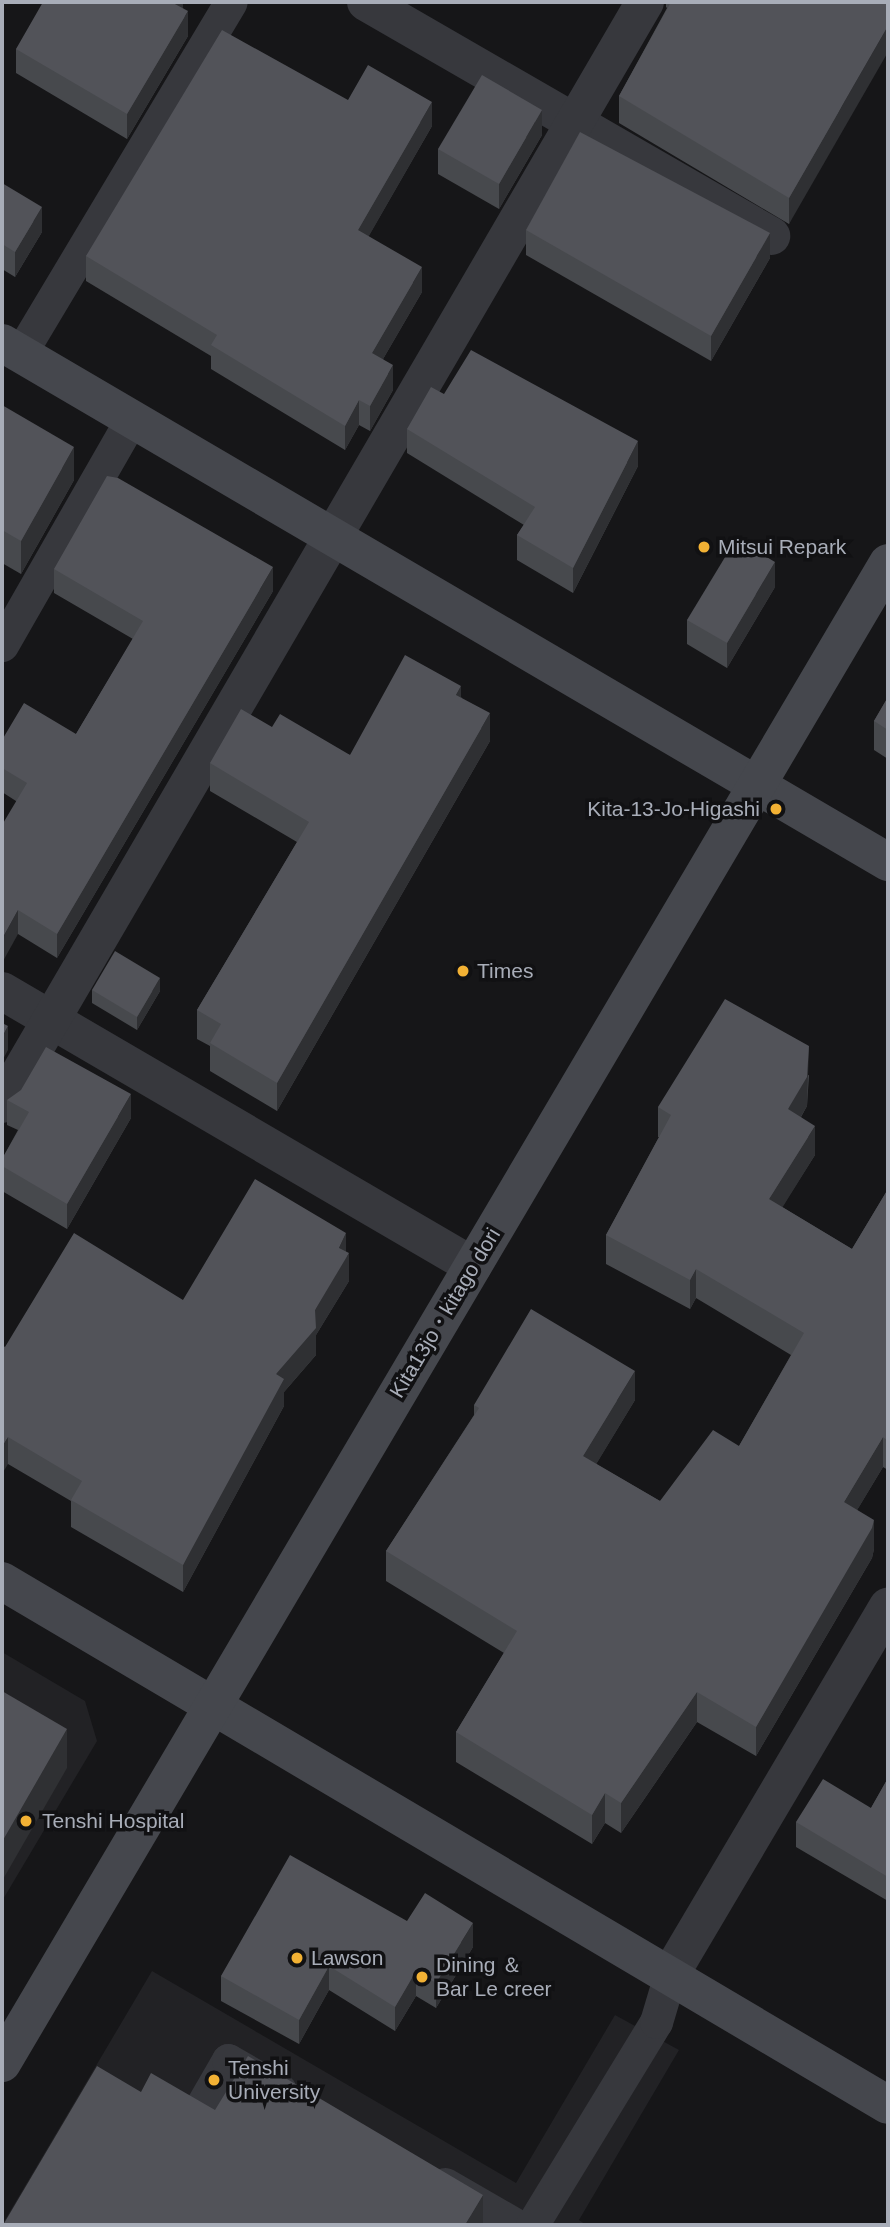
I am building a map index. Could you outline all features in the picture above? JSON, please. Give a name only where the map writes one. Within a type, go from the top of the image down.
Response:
[{"type":"street","points":[[366,2],[771,236]]},
{"type":"street","points":[[2,1104],[337,535],[645,2]]},
{"type":"street","points":[[11,348],[337,535],[888,862]]},
{"type":"street","name":"Kita13jo・kitago dori","points":[[2,2063],[888,563]]},
{"type":"street","points":[[2,992],[473,1266]]},
{"type":"street","points":[[2,1581],[888,2105]]},
{"type":"street","points":[[670,1975],[888,1607]]},
{"type":"lane","points":[[11,348],[230,2]]},
{"type":"lane","points":[[2,645],[132,418]]},
{"type":"lane","points":[[533,2225],[656,2022],[670,1975]]},
{"type":"lane","points":[[198,2112],[228,2060],[312,2108]]},
{"type":"lane","points":[[420,2170],[516,2225]]},
{"type":"shaded area","name":"Tenshi Hospital","points":[[2,1652],[85,1701],[97,1741],[2,1901]]},
{"type":"shaded area","name":"Tenshi University","points":[[152,1971],[516,2183],[615,2015],[679,2050],[579,2220],[586,2225],[2,2225]]},
{"type":"building","points":[[43,2],[174,2],[188,11],[127,114],[16,49]]},
{"type":"building","points":[[671,2],[888,2],[888,26],[789,198],[619,96]]},
{"type":"building","points":[[222,30],[348,100],[368,65],[432,102],[358,230],[422,267],[372,353],[393,365],[370,406],[359,400],[345,426],[211,345],[217,335],[86,256]]},
{"type":"building","points":[[482,75],[542,110],[499,184],[438,149]]},
{"type":"building","points":[[580,132],[770,233],[711,336],[526,230]]},
{"type":"building","points":[[2,183],[42,207],[15,252],[2,244]]},
{"type":"building","points":[[471,350],[638,441],[573,568],[517,535],[535,507],[407,429],[431,387],[444,394]]},
{"type":"building","points":[[2,405],[74,447],[21,541],[2,530]]},
{"type":"building","points":[[107,476],[118,478],[273,567],[57,934],[18,910],[2,939],[2,825],[27,783],[2,768],[2,740],[24,703],[76,734],[143,621],[54,569]]},
{"type":"building","points":[[736,539],[775,562],[727,643],[687,620]]},
{"type":"building","points":[[405,655],[461,686],[456,695],[490,713],[277,1083],[210,1043],[221,1024],[197,1010],[309,822],[210,763],[241,709],[272,727],[280,714],[350,755]]},
{"type":"building","points":[[888,697],[888,730],[874,721]]},
{"type":"building","points":[[115,951],[160,978],[137,1017],[92,990]]},
{"type":"building","points":[[725,999],[809,1046],[807,1077],[788,1109],[815,1126],[769,1199],[852,1249],[888,1189],[888,1441],[883,1437],[844,1502],[874,1520],[872,1528],[756,1727],[697,1692],[621,1803],[605,1793],[592,1815],[456,1732],[517,1631],[386,1551],[479,1408],[474,1405],[531,1309],[635,1371],[583,1456],[660,1501],[713,1430],[739,1446],[804,1333],[696,1269],[690,1280],[606,1235],[671,1115],[658,1107]]},
{"type":"building","points":[[2,1023],[8,1026],[2,1037]]},
{"type":"building","points":[[46,1047],[131,1094],[67,1204],[2,1166],[2,1159],[29,1112],[7,1100],[21,1090]]},
{"type":"building","points":[[255,1179],[346,1233],[339,1248],[349,1253],[315,1310],[316,1328],[276,1374],[284,1379],[183,1565],[71,1500],[82,1481],[8,1437],[2,1447],[2,1345],[5,1347],[74,1233],[183,1300]]},
{"type":"building","points":[[2,1691],[67,1729],[2,1842]]},
{"type":"building","points":[[888,1778],[888,1877],[796,1822],[823,1779],[871,1808]]},
{"type":"building","points":[[290,1855],[407,1921],[425,1893],[473,1923],[436,1983],[416,1971],[395,2007],[329,1966],[299,2020],[221,1976]]},
{"type":"building","points":[[248,2056],[483,2195],[465,2225],[3,2225],[97,2066],[141,2092],[151,2073],[215,2110]]},
{"type":"place","name":"Mitsui Repark","points":[[704,547]]},
{"type":"place","name":"Kita-13-Jo-Higashi","points":[[776,809]]},
{"type":"place","name":"Times","points":[[463,971]]},
{"type":"place","name":"Tenshi Hospital","points":[[26,1821]]},
{"type":"place","name":"Lawson","points":[[297,1958]]},
{"type":"place","name":"Dining ＆ Bar Le creer","points":[[422,1977]]},
{"type":"place","name":"Tenshi University","points":[[214,2080]]}]
